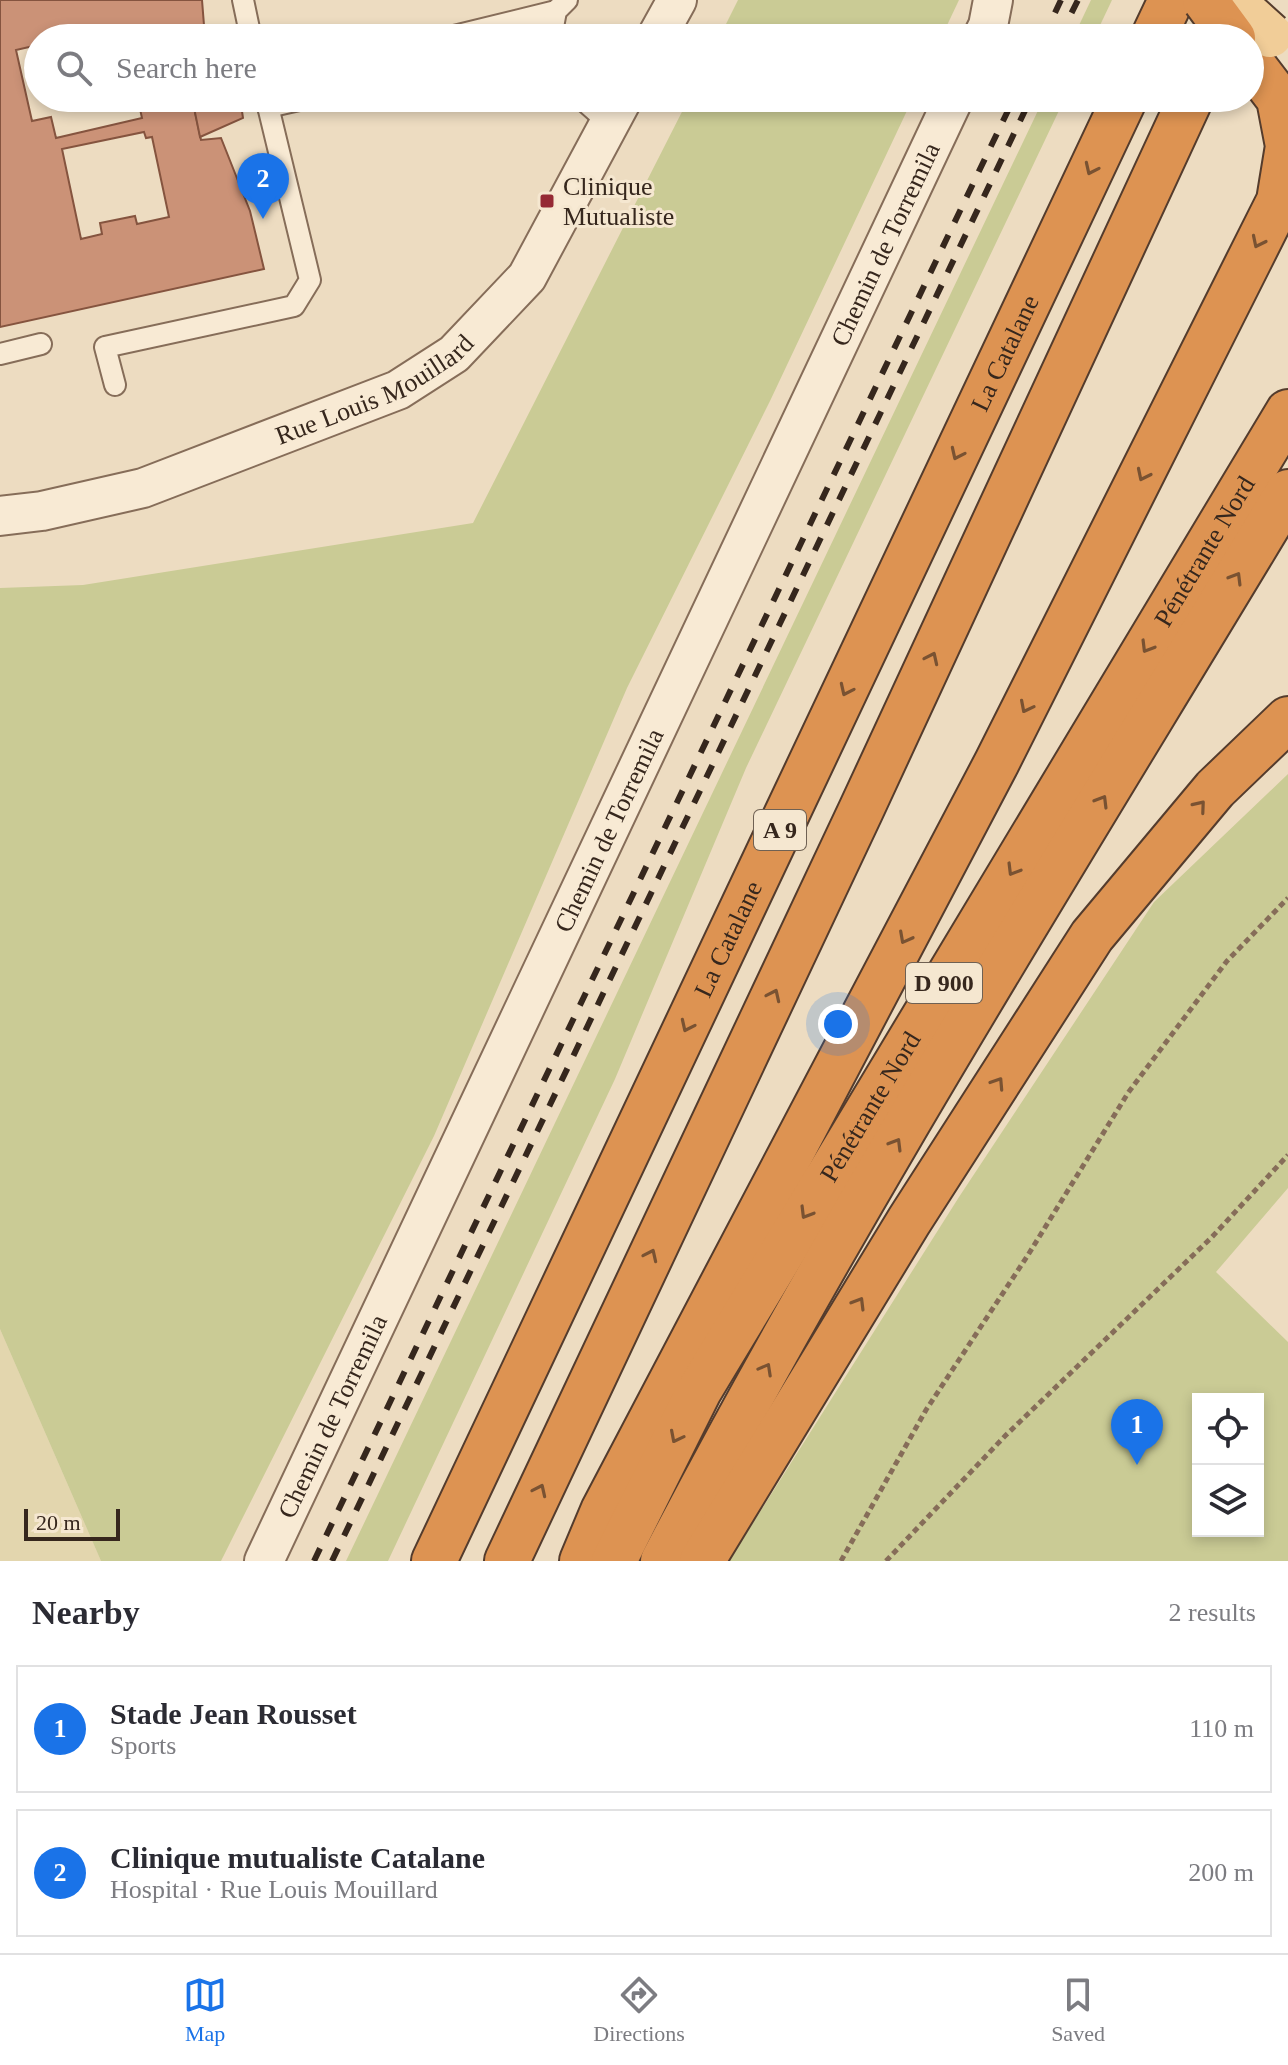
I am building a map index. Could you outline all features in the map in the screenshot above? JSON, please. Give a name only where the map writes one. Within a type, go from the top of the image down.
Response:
[{"type":"highway","points":[[1160,24],[1171,0]]},
{"type":"highway","points":[[1205,0],[1228,24]]},
{"type":"highway","points":[[1225,24],[1234,0]]},
{"type":"highway","points":[[582,1561],[603,1511],[1011,735],[1279,201],[1288,146],[1279,99],[1264,72]]},
{"type":"highway","name":"La Catalane","points":[[434,1561],[1118,112]]},
{"type":"highway","name":"A 9","points":[[507,1561],[861,810],[1185,112]]},
{"type":"highway","name":"Pénétrante Nord","points":[[614,1561],[699,1391],[1288,412]]},
{"type":"highway","name":"Pénétrante Nord","points":[[663,1561],[731,1430],[845,1228],[1288,492]]},
{"type":"highway","points":[[702,1561],[909,1221],[1092,936],[1215,789],[1288,719]]},
{"type":"main road","points":[[1234,0],[1243,24]]},
{"type":"street","points":[[664,24],[677,0]]},
{"type":"street","points":[[988,24],[993,0]]},
{"type":"street","name":"Rue Louis Mouillard","points":[[0,516],[42,511],[143,488],[398,390],[454,354],[527,277],[615,112]]},
{"type":"street","name":"Chemin de Torremila","points":[[264,1561],[947,112]]},
{"type":"lane","points":[[243,0],[248,24]]},
{"type":"lane","points":[[497,24],[562,6]]},
{"type":"lane","points":[[115,385],[105,347],[294,306],[310,280],[269,112]]},
{"type":"lane","points":[[0,354],[41,344]]},
{"type":"path","points":[[841,1561],[926,1410],[1028,1255],[1128,1093],[1227,961],[1288,898]]},
{"type":"path","points":[[886,1561],[1006,1435],[1212,1237],[1288,1155]]},
{"type":"shaded area","points":[[0,1329],[101,1561],[0,1561]]},
{"type":"green space","points":[[738,0],[959,0],[948,24],[726,24]]},
{"type":"green space","points":[[1091,0],[1112,0],[1101,24],[1080,24]]},
{"type":"green space","points":[[682,112],[906,112],[770,401],[627,688],[434,1136],[221,1561],[101,1561],[0,1329],[0,588],[83,585],[473,523]]},
{"type":"green space","points":[[1037,112],[1058,112],[746,768],[615,1079],[388,1561],[346,1561]]},
{"type":"green space","points":[[1288,774],[1288,1188],[1216,1272],[1288,1342],[1288,1561],[729,1561],[959,1197],[1154,902]]},
{"type":"building","points":[[0,0],[202,0],[204,24],[24,24],[24,48],[16,50],[24,86],[24,112],[30,112],[32,121],[51,117],[56,138],[142,118],[141,112],[195,112],[201,140],[221,138],[250,211],[264,269],[0,327]],"holes":[[[144,132],[146,138],[152,137],[169,217],[137,224],[135,216],[100,223],[102,234],[81,239],[62,149]]]},
{"type":"building","points":[[195,112],[242,112],[243,118],[200,137]]},
{"type":"railway","points":[[1050,24],[1061,0]]},
{"type":"railway","points":[[1066,24],[1078,0]]},
{"type":"railway","points":[[314,1561],[1007,112]]},
{"type":"railway","points":[[332,1561],[1024,112]]},
{"type":"place","name":"Clinique Mutualiste","points":[[547,201]]},
{"type":"place","name":"Clinique mutualiste Catalane","points":[[263,219]]},
{"type":"place","name":"Stade Jean Rousset","points":[[1137,1465]]}]
